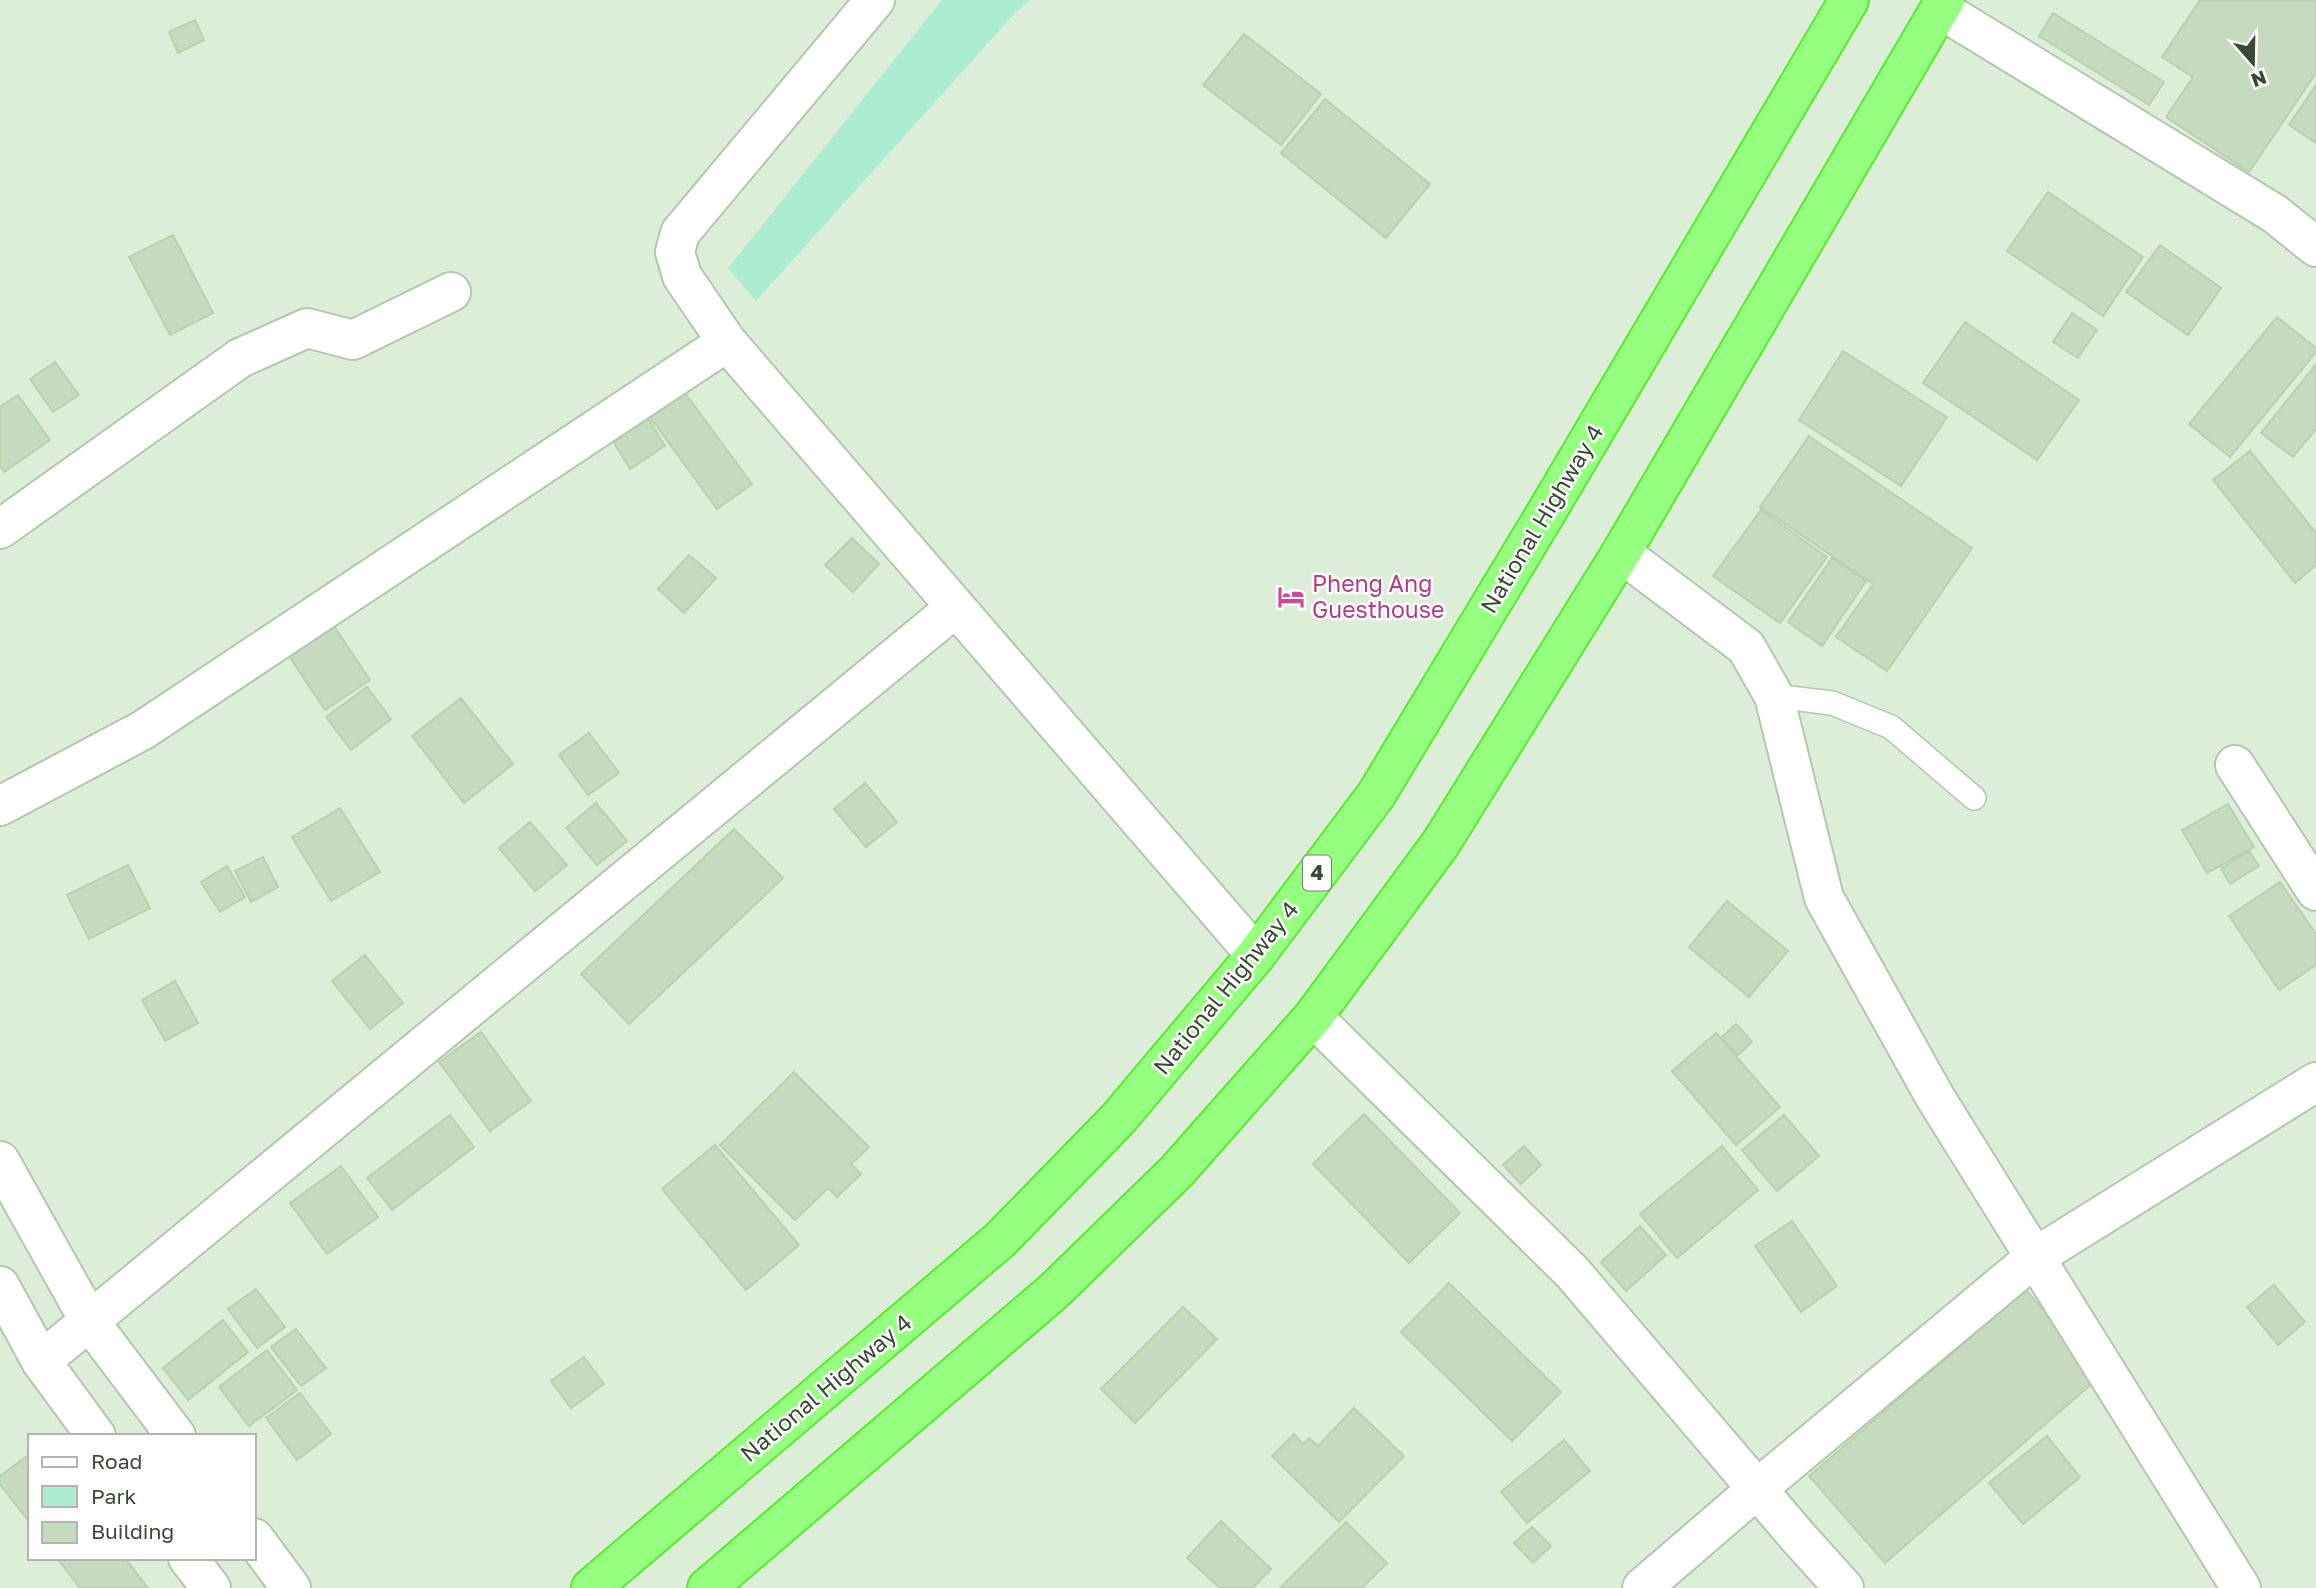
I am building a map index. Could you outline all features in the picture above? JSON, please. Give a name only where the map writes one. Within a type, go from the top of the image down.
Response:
[{"type":"highway","name":"National Highway 4","points":[[591,1588],[1000,1240],[1118,1119],[1256,955],[1376,795],[1849,0]]},
{"type":"highway","points":[[707,1588],[1054,1292],[1177,1171],[1312,1017],[1441,843],[1621,553],[1943,5]]},
{"type":"street","points":[[875,0],[680,233],[676,252],[681,276],[727,342],[1256,955]]},
{"type":"street","points":[[1943,5],[2275,214],[2316,247]]},
{"type":"street","points":[[0,528],[240,359],[307,328],[354,340],[452,292]]},
{"type":"street","points":[[0,806],[143,730],[727,342]]},
{"type":"street","points":[[1621,553],[1746,648],[1774,696],[1825,898],[1935,1097],[2241,1588]]},
{"type":"street","points":[[41,1361],[955,608]]},
{"type":"street","points":[[2235,765],[2316,891]]},
{"type":"street","points":[[1312,1017],[1572,1272],[1844,1588]]},
{"type":"street","points":[[1642,1588],[2035,1257],[2316,1082]]},
{"type":"street","points":[[0,1161],[90,1322],[174,1434]]},
{"type":"street","points":[[0,1286],[41,1361],[95,1434]]},
{"type":"street","points":[[256,1541],[292,1588]]},
{"type":"street","points":[[190,1560],[211,1588]]},
{"type":"lane","points":[[1774,696],[1832,703],[1891,727],[1974,798]]},
{"type":"shaded area","points":[[0,0],[2316,0],[2316,1588],[0,1588]]},
{"type":"green space","points":[[942,0],[1030,0],[1016,12],[756,301],[728,268]]},
{"type":"building","points":[[2200,0],[2316,0],[2316,73],[2249,172],[2166,117],[2193,77],[2162,57]]},
{"type":"building","points":[[2053,13],[2164,82],[2149,105],[2039,36]]},
{"type":"building","points":[[195,20],[204,40],[178,53],[169,32]]},
{"type":"building","points":[[1244,34],[1321,94],[1281,145],[1203,85]]},
{"type":"building","points":[[2316,85],[2316,143],[2289,125]]},
{"type":"building","points":[[1325,99],[1430,184],[1386,238],[1281,153]]},
{"type":"building","points":[[2048,192],[2143,257],[2103,316],[2007,251]]},
{"type":"building","points":[[173,235],[213,313],[170,335],[129,257]]},
{"type":"building","points":[[2160,245],[2221,288],[2188,335],[2126,292]]},
{"type":"building","points":[[2072,313],[2097,330],[2078,358],[2053,342]]},
{"type":"building","points":[[2277,317],[2316,348],[2316,352],[2230,457],[2189,424]]},
{"type":"building","points":[[1965,322],[2079,400],[2037,460],[1923,383]]},
{"type":"building","points":[[1843,351],[1947,417],[1901,486],[1799,420]]},
{"type":"building","points":[[55,362],[79,395],[53,412],[30,379]]},
{"type":"building","points":[[2316,364],[2316,429],[2293,457],[2261,433]]},
{"type":"building","points":[[685,393],[752,484],[717,509],[650,417]]},
{"type":"building","points":[[18,395],[50,440],[4,472],[0,466],[0,407]]},
{"type":"building","points":[[648,418],[665,446],[630,469],[613,441]]},
{"type":"building","points":[[1809,436],[1972,548],[1887,671],[1836,637],[1873,584],[1760,507]]},
{"type":"building","points":[[2250,451],[2316,533],[2316,565],[2295,583],[2213,480]]},
{"type":"building","points":[[1761,510],[1827,557],[1780,623],[1713,576]]},
{"type":"building","points":[[852,538],[879,564],[853,592],[825,565]]},
{"type":"building","points":[[689,555],[716,578],[684,613],[658,589]]},
{"type":"building","points":[[1832,558],[1866,581],[1822,646],[1788,622]]},
{"type":"building","points":[[330,620],[370,680],[325,710],[285,650]]},
{"type":"building","points":[[367,687],[391,719],[351,750],[326,717]]},
{"type":"building","points":[[461,698],[513,764],[464,803],[412,736]]},
{"type":"building","points":[[589,733],[619,773],[588,795],[559,755]]},
{"type":"building","points":[[865,783],[897,822],[866,847],[834,809]]},
{"type":"building","points":[[596,803],[627,841],[597,865],[566,828]]},
{"type":"building","points":[[2228,804],[2254,847],[2207,873],[2182,830]]},
{"type":"building","points":[[340,808],[380,872],[331,901],[292,837]]},
{"type":"building","points":[[530,822],[567,865],[535,891],[499,848]]},
{"type":"building","points":[[734,829],[783,878],[629,1024],[581,974]]},
{"type":"building","points":[[2249,851],[2259,866],[2230,884],[2221,868]]},
{"type":"building","points":[[263,857],[278,887],[251,902],[235,871]]},
{"type":"building","points":[[128,865],[150,908],[89,939],[67,895]]},
{"type":"building","points":[[227,866],[245,897],[220,912],[201,882]]},
{"type":"building","points":[[2280,882],[2316,934],[2316,965],[2279,990],[2229,916]]},
{"type":"building","points":[[1727,901],[1788,951],[1749,997],[1689,947]]},
{"type":"building","points":[[365,955],[403,1003],[370,1029],[332,981]]},
{"type":"building","points":[[175,981],[198,1023],[165,1041],[142,1000]]},
{"type":"building","points":[[1736,1024],[1752,1042],[1738,1055],[1721,1038]]},
{"type":"building","points":[[481,1032],[531,1101],[490,1131],[439,1062]]},
{"type":"building","points":[[1716,1033],[1780,1107],[1736,1145],[1672,1071]]},
{"type":"building","points":[[794,1072],[869,1147],[851,1164],[861,1174],[837,1197],[828,1188],[795,1220],[720,1145]]},
{"type":"building","points":[[1364,1114],[1460,1213],[1409,1263],[1313,1164]]},
{"type":"building","points":[[450,1115],[474,1147],[392,1210],[367,1178]]},
{"type":"building","points":[[1784,1115],[1819,1156],[1777,1191],[1742,1150]]},
{"type":"building","points":[[715,1145],[799,1245],[746,1290],[662,1189]]},
{"type":"building","points":[[1524,1146],[1541,1165],[1521,1184],[1503,1165]]},
{"type":"building","points":[[1722,1146],[1758,1190],[1677,1258],[1640,1214]]},
{"type":"building","points":[[341,1166],[378,1217],[327,1254],[290,1203]]},
{"type":"building","points":[[1792,1221],[1837,1286],[1801,1312],[1755,1246]]},
{"type":"building","points":[[1640,1226],[1666,1255],[1626,1291],[1601,1262]]},
{"type":"building","points":[[1449,1283],[1561,1392],[1512,1441],[1401,1332]]},
{"type":"building","points":[[2274,1285],[2305,1322],[2278,1345],[2247,1307]]},
{"type":"building","points":[[256,1289],[285,1327],[257,1348],[228,1309]]},
{"type":"building","points":[[2026,1290],[2101,1376],[1885,1563],[1809,1476]]},
{"type":"building","points":[[1183,1307],[1217,1339],[1135,1423],[1101,1389]]},
{"type":"building","points":[[223,1320],[248,1352],[188,1400],[163,1368]]},
{"type":"building","points":[[296,1329],[326,1368],[301,1386],[271,1347]]},
{"type":"building","points":[[267,1350],[297,1390],[249,1426],[219,1387]]},
{"type":"building","points":[[584,1357],[604,1384],[571,1408],[551,1381]]},
{"type":"building","points":[[300,1393],[331,1434],[297,1460],[266,1418]]},
{"type":"building","points":[[1354,1408],[1404,1456],[1339,1522],[1272,1456],[1294,1434],[1303,1444],[1309,1438],[1318,1446]]},
{"type":"building","points":[[2047,1436],[2080,1477],[2023,1524],[1989,1483]]},
{"type":"building","points":[[1564,1440],[1590,1471],[1527,1523],[1501,1492]]},
{"type":"building","points":[[28,1455],[28,1520],[0,1484],[0,1476]]},
{"type":"building","points":[[1221,1521],[1271,1569],[1253,1588],[1220,1588],[1187,1558]]},
{"type":"building","points":[[1346,1522],[1387,1563],[1362,1588],[1280,1588]]},
{"type":"building","points":[[1532,1527],[1551,1546],[1533,1563],[1514,1543]]},
{"type":"building","points":[[59,1560],[127,1560],[148,1588],[80,1588]]},
{"type":"place","name":"Pheng Ang Guesthouse","points":[[1291,597]]}]
